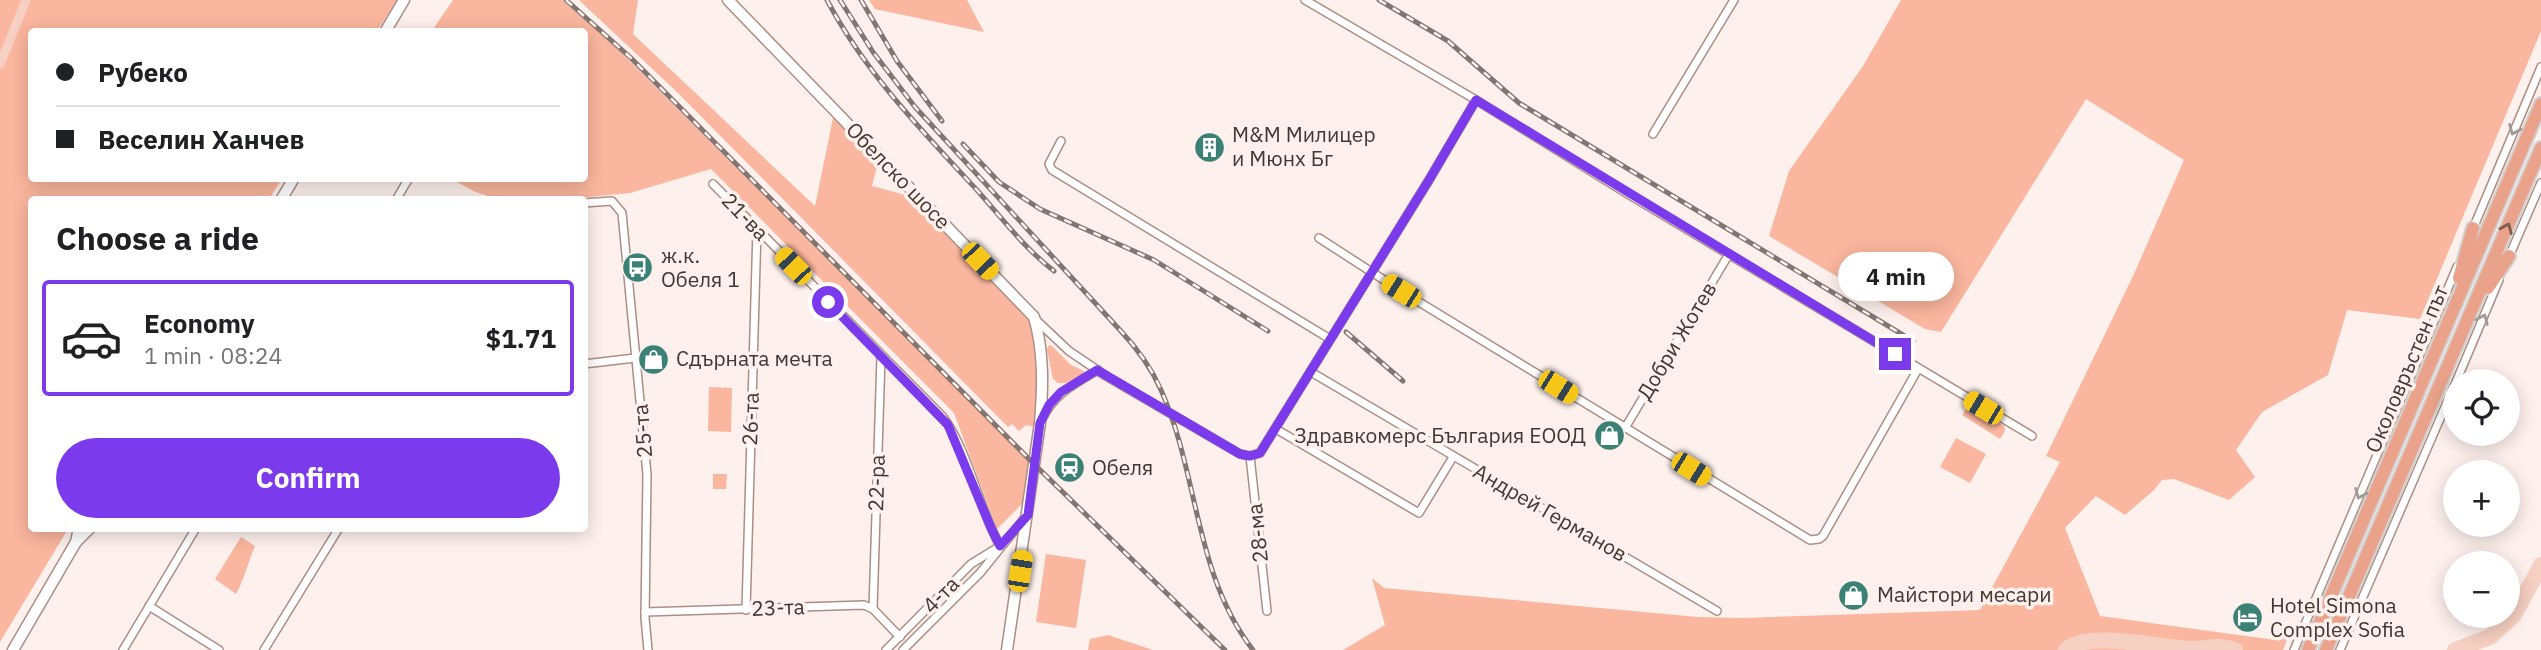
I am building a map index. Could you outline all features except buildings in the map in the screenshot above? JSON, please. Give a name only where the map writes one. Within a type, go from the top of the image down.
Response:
[{"type":"highway","name":"Околовръстен път","points":[[2306,644],[2438,349],[2541,104]]},
{"type":"highway","name":"Околовръстен път","points":[[2331,649],[2464,323],[2541,148]]},
{"type":"highway","points":[[2438,349],[2473,228]]},
{"type":"highway","points":[[2464,323],[2509,257]]},
{"type":"street","points":[[387,28],[404,0]]},
{"type":"street","name":"Обелско шосе","points":[[728,0],[1069,351],[1240,454],[1250,456]]},
{"type":"street","points":[[1305,0],[1476,100],[2032,436]]},
{"type":"street","points":[[1653,134],[1734,0]]},
{"type":"street","points":[[2294,650],[2306,644],[2473,228],[2541,68]]},
{"type":"street","points":[[1250,456],[1260,453],[1276,429],[1476,100]]},
{"type":"street","points":[[1061,141],[1049,164],[1052,170],[1330,339]]},
{"type":"street","points":[[2462,369],[2541,183]]},
{"type":"street","name":"21-ва","points":[[713,184],[948,425],[1000,546]]},
{"type":"street","name":"25-та","points":[[588,203],[612,201],[622,213],[647,474],[645,612],[648,650]]},
{"type":"street","name":"26-та","points":[[746,610],[757,229]]},
{"type":"street","points":[[1319,238],[1810,540],[1819,540],[1823,536],[1918,369]]},
{"type":"street","name":"Добри Жотев","points":[[1625,428],[1730,254]]},
{"type":"street","points":[[1007,650],[1028,515],[1043,388],[1039,333],[1034,317]]},
{"type":"street","name":"22-ра","points":[[873,609],[881,357]]},
{"type":"street","points":[[588,363],[635,358]]},
{"type":"street","points":[[1040,423],[1049,405],[1061,392],[1097,370]]},
{"type":"street","name":"Андрей Германов","points":[[1311,372],[1717,611]]},
{"type":"street","points":[[2331,649],[2443,411]]},
{"type":"street","points":[[1276,429],[1419,513],[1453,457]]},
{"type":"street","name":"28-ма","points":[[1250,456],[1267,611]]},
{"type":"street","name":"4-та","points":[[903,650],[980,573],[1028,515]]},
{"type":"street","points":[[76,542],[78,532]]},
{"type":"street","points":[[13,650],[76,542],[86,532]]},
{"type":"street","points":[[123,650],[193,532]]},
{"type":"street","points":[[264,650],[337,532]]},
{"type":"street","name":"4-та","points":[[886,650],[971,564],[1000,546]]},
{"type":"street","points":[[149,606],[219,650]]},
{"type":"street","name":"23-та","points":[[645,612],[864,606],[873,609]]},
{"type":"street","points":[[873,609],[900,636]]},
{"type":"shaded area","points":[[0,0],[397,0],[379,28],[28,28],[28,182],[280,182],[271,196],[28,196],[28,532],[66,532],[0,642]]},
{"type":"shaded area","points":[[453,0],[562,0],[611,42],[1029,461],[1024,502],[997,529],[954,413],[711,169],[630,193],[588,197],[487,196],[458,182],[588,182],[588,28],[434,28]]},
{"type":"shaded area","points":[[579,0],[638,0],[633,34],[815,206],[833,118],[878,162],[872,186],[909,196],[1030,322],[1037,347],[1039,374],[1034,427],[1026,425],[1019,431],[1012,424],[1008,427],[679,94]]},
{"type":"shaded area","points":[[869,0],[967,0],[984,32],[875,9]]},
{"type":"shaded area","points":[[1901,0],[2541,0],[2541,31],[2420,319],[2347,310],[2328,375],[2262,412],[2236,450],[2255,477],[2229,500],[2174,479],[2162,480],[2125,515],[2096,496],[2065,528],[2100,616],[2275,640],[2288,637],[2283,650],[1343,650],[1385,625],[1372,578],[1384,588],[1698,617],[1743,618],[1980,610],[2060,462],[2046,456],[2134,274],[2184,160],[2086,99],[1941,332],[1925,329],[1769,236],[1789,171],[1863,66]]},
{"type":"shaded area","points":[[1051,345],[1071,365],[1084,371],[1083,374],[1066,383],[1058,383],[1053,379],[1047,350]]},
{"type":"shaded area","points":[[709,387],[732,388],[731,432],[708,431]]},
{"type":"shaded area","points":[[1969,405],[2004,426],[2005,431],[2000,439],[1962,415]]},
{"type":"shaded area","points":[[1956,438],[1986,454],[1970,483],[1940,467]]},
{"type":"shaded area","points":[[713,474],[727,474],[726,489],[713,489]]},
{"type":"shaded area","points":[[241,537],[255,546],[236,594],[215,579]]},
{"type":"shaded area","points":[[1046,554],[1086,560],[1076,628],[1036,622]]},
{"type":"shaded area","points":[[1108,635],[1153,650],[1088,650],[1090,639]]},
{"type":"waterway","points":[[0,64],[26,0]]},
{"type":"waterway","points":[[2455,650],[2490,637],[2514,615],[2541,565]]},
{"type":"waterway","points":[[2066,650],[2076,644],[2091,641],[2235,650]]},
{"type":"railway","points":[[566,0],[631,58],[1034,464],[1225,650]]},
{"type":"railway","points":[[827,0],[859,52],[895,99],[1023,242],[1054,271]]},
{"type":"railway","points":[[840,0],[873,52],[915,107],[1125,336],[1148,365],[1173,422],[1208,557],[1219,589],[1253,650]]},
{"type":"railway","points":[[861,0],[897,61],[942,121]]},
{"type":"railway","points":[[1379,0],[1448,41],[1519,103],[1913,341]]},
{"type":"railway","points":[[963,144],[999,182],[1040,209],[1154,260],[1268,331]]},
{"type":"railway","points":[[1346,332],[1403,381]]},
{"type":"place","name":"М&M Mилицер и Мюнх Бг","points":[[1209,147]]},
{"type":"place","name":"ж.к. Обеля 1","points":[[638,268]]},
{"type":"place","name":"Сдърната мечта","points":[[653,359]]},
{"type":"place","name":"Здравкомерс България ЕООД","points":[[1609,436]]},
{"type":"place","name":"Обеля","points":[[1069,468]]},
{"type":"place","name":"Майстори месари","points":[[1854,595]]},
{"type":"place","name":"Hotel Simona Complex Sofia","points":[[2247,618]]},
{"type":"route","points":[[828,302],[943,417],[953,432],[1000,546],[1028,515],[1040,423],[1049,405],[1061,392],[1097,370],[1240,454],[1250,456],[1260,453],[1476,100],[1895,354]]}]
